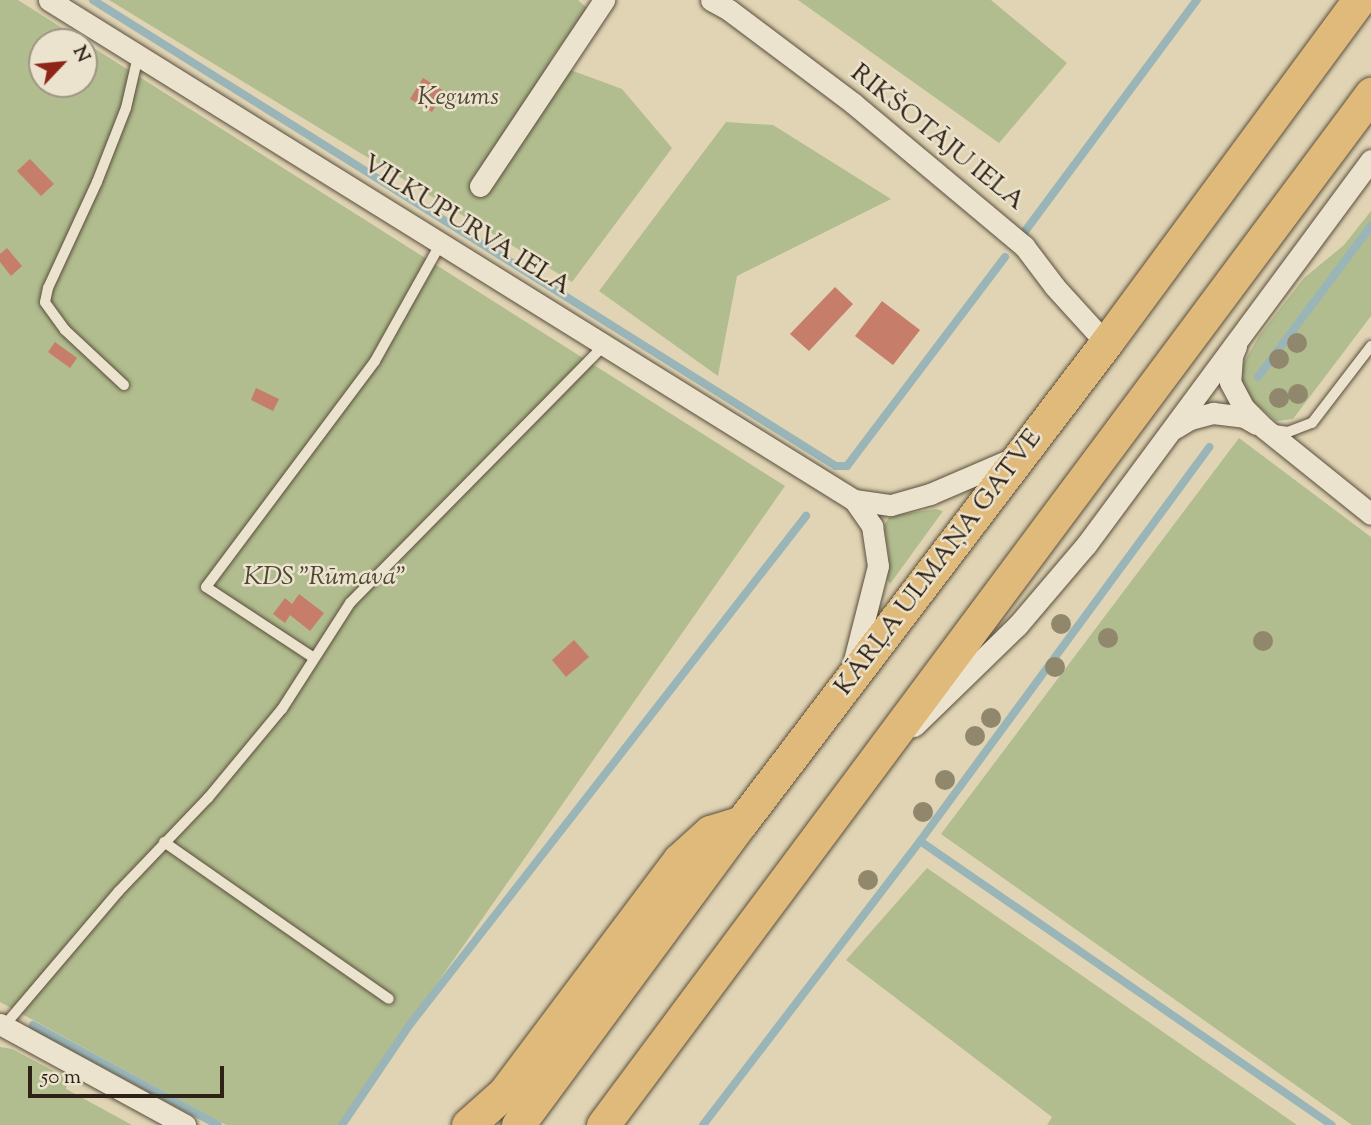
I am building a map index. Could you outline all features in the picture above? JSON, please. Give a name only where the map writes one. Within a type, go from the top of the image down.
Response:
[{"type":"highway","name":"KĀRĻA ULMAŅA GATVE","points":[[519,1125],[741,823],[1106,343],[1359,0]]},
{"type":"highway","points":[[603,1125],[1371,94]]},
{"type":"highway","points":[[468,1125],[504,1093],[679,860],[710,832],[741,823]]},
{"type":"highway","points":[[623,1125],[642,1072]]},
{"type":"street","name":"VILKUPURVA IELA","points":[[49,0],[854,500]]},
{"type":"street","points":[[480,186],[604,0]]},
{"type":"street","name":"RIKŠOTĀJU IELA","points":[[710,0],[729,10],[854,104],[1024,246],[1055,288],[1106,343]]},
{"type":"street","points":[[872,766],[1017,626],[1086,545],[1371,160]]},
{"type":"street","points":[[1244,330],[1232,356],[1230,382],[1244,408],[1264,428],[1371,514]]},
{"type":"street","points":[[1167,434],[1189,419],[1213,414],[1244,417],[1264,428]]},
{"type":"street","points":[[854,500],[891,505],[904,502],[930,494],[1020,455]]},
{"type":"street","points":[[848,685],[877,566],[872,526],[854,500]]},
{"type":"street","points":[[2,1025],[185,1125]]},
{"type":"lane","points":[[124,385],[65,330],[45,302],[48,288],[97,182],[126,108],[138,56]]},
{"type":"lane","points":[[314,658],[206,587],[375,361],[441,243]]},
{"type":"lane","points":[[2,1025],[164,842],[208,798],[282,709],[350,603],[604,345]]},
{"type":"lane","points":[[1264,428],[1288,432],[1312,423],[1371,346]]},
{"type":"lane","points":[[164,842],[388,999]]},
{"type":"green space","name":"KDS \"Rūmava\"","points":[[0,0],[18,0],[62,28],[28,28],[28,98],[98,98],[98,51],[785,486],[338,1125],[226,1125],[0,1002]]},
{"type":"green space","name":"Ķegums","points":[[109,0],[578,0],[587,8],[549,62],[622,89],[672,148],[572,282]]},
{"type":"green space","points":[[798,0],[991,0],[1067,63],[999,143]]},
{"type":"green space","points":[[726,122],[773,125],[891,199],[737,276],[718,376],[599,291]]},
{"type":"green space","points":[[1371,211],[1371,316],[1293,419],[1276,421],[1249,398],[1240,384],[1243,364],[1259,336],[1304,278],[1344,245]]},
{"type":"green space","points":[[1239,438],[1371,537],[1371,1125],[1352,1125],[941,834]]},
{"type":"green space","points":[[936,509],[943,511],[890,584],[887,579],[889,556],[884,525],[890,516]]},
{"type":"green space","points":[[927,868],[1297,1125],[1047,1125],[1052,1117],[846,960]]},
{"type":"green space","points":[[0,1047],[12,1049],[67,1078],[66,1089],[132,1125],[0,1125]]},
{"type":"building","points":[[423,78],[444,91],[432,112],[410,99]]},
{"type":"building","points":[[30,159],[54,184],[41,196],[17,171]]},
{"type":"building","points":[[7,248],[22,266],[11,276],[0,262],[0,254]]},
{"type":"building","points":[[835,287],[853,304],[809,351],[790,334]]},
{"type":"building","points":[[882,301],[920,330],[893,365],[855,336]]},
{"type":"building","points":[[55,342],[77,358],[70,368],[48,352]]},
{"type":"building","points":[[256,388],[279,399],[273,411],[251,400]]},
{"type":"building","points":[[299,594],[324,613],[310,631],[290,615],[285,623],[273,614],[285,598],[292,604]]},
{"type":"building","points":[[574,640],[589,657],[566,677],[552,660]]},
{"type":"waterway","points":[[93,0],[836,466],[847,466],[1005,257]]},
{"type":"waterway","points":[[1020,238],[1197,0]]},
{"type":"waterway","points":[[1258,377],[1371,226]]},
{"type":"waterway","points":[[703,1125],[920,841],[1209,447]]},
{"type":"waterway","points":[[342,1125],[408,1027],[806,516]]},
{"type":"waterway","points":[[920,841],[1331,1125]]},
{"type":"waterway","points":[[33,1025],[218,1125]]}]
